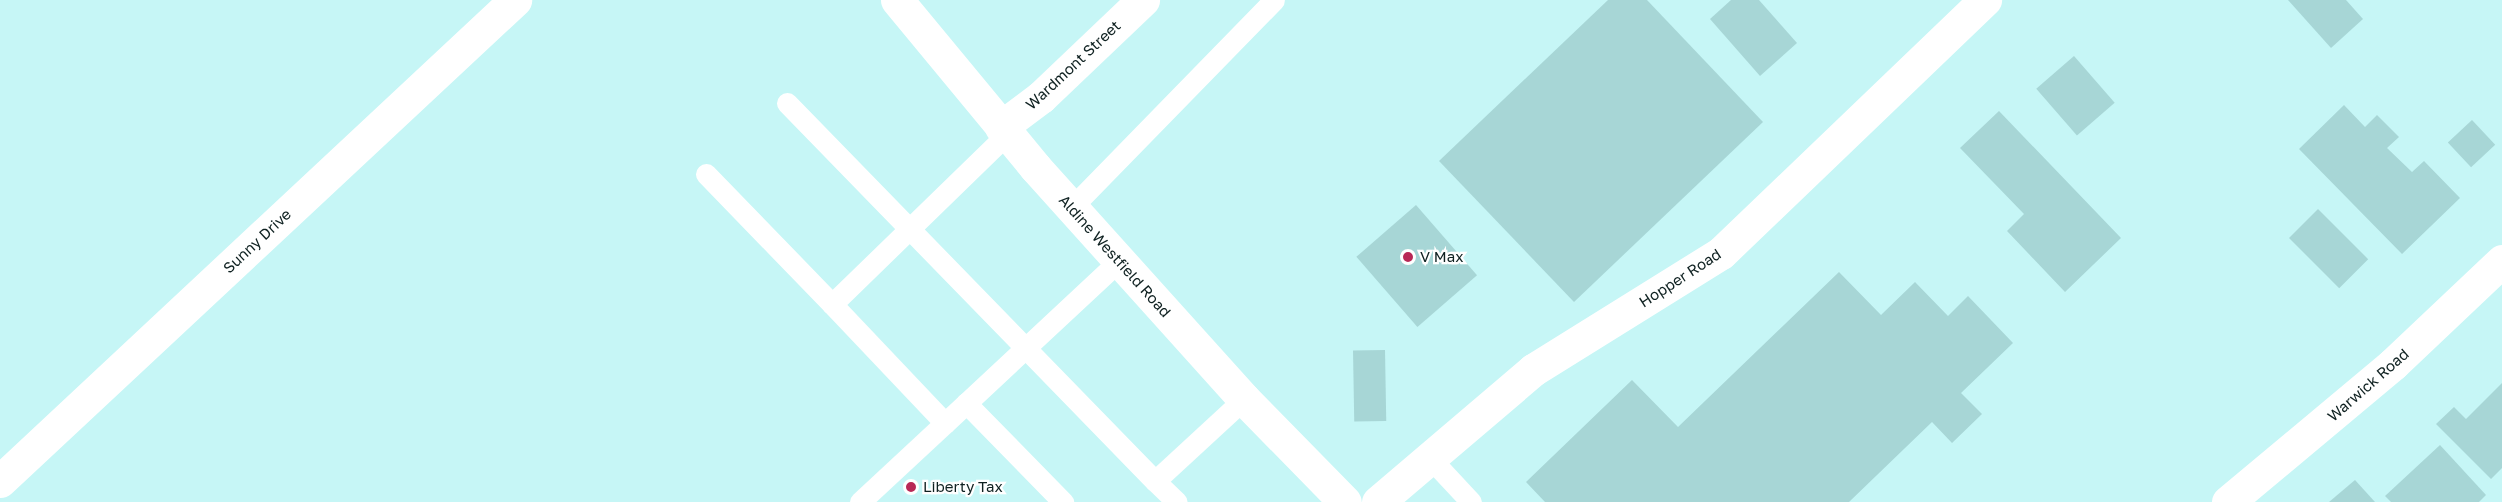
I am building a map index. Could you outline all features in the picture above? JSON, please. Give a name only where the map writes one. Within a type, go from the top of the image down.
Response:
[{"type":"main road","name":"Sunny Drive","points":[[0,481],[515,0]]},
{"type":"main road","name":"Aldine Westfield Road","points":[[897,0],[1004,131],[1071,207],[1244,399],[1345,502]]},
{"type":"main road","name":"Hopper Road","points":[[1378,502],[1533,370],[1721,253],[1985,0]]},
{"type":"main road","name":"Wardmont Street","points":[[1004,131],[1041,97],[1130,4]]},
{"type":"main road","name":"Warwick Road","points":[[2228,502],[2393,364],[2502,261]]},
{"type":"lane","points":[[1071,207],[1274,0]]},
{"type":"lane","points":[[787,103],[1177,502]]},
{"type":"lane","points":[[832,304],[910,230],[1004,131]]},
{"type":"lane","points":[[706,174],[945,423]]},
{"type":"lane","points":[[860,502],[1120,260]]},
{"type":"lane","points":[[1155,481],[1244,399]]},
{"type":"lane","points":[[966,403],[1063,502]]},
{"type":"lane","points":[[1430,458],[1471,502]]},
{"type":"building","points":[[1608,0],[1647,0],[1763,122],[1574,302],[1439,161]]},
{"type":"building","points":[[1731,0],[1759,0],[1797,43],[1760,76],[1710,19]]},
{"type":"building","points":[[2288,0],[2346,0],[2363,19],[2331,48]]},
{"type":"building","points":[[2074,56],[2115,103],[2077,136],[2036,89]]},
{"type":"building","points":[[2344,105],[2365,127],[2377,115],[2399,137],[2387,148],[2412,172],[2424,161],[2460,198],[2402,254],[2299,149]]},
{"type":"building","points":[[1999,111],[2121,238],[2065,292],[2007,231],[2024,214],[1960,148]]},
{"type":"building","points":[[2472,120],[2495,145],[2471,167],[2448,143]]},
{"type":"building","points":[[1416,205],[1477,275],[1417,327],[1356,257]]},
{"type":"building","points":[[2318,209],[2368,259],[2339,288],[2289,238]]},
{"type":"building","points":[[1839,272],[1881,315],[1915,282],[1948,316],[1968,296],[2013,343],[1961,393],[1982,414],[1952,443],[1932,422],[1849,502],[1545,502],[1526,482],[1632,380],[1678,427]]},
{"type":"building","points":[[1385,350],[1386,421],[1354,422],[1353,351]]},
{"type":"building","points":[[2502,383],[2502,468],[2491,479],[2436,424],[2454,407],[2466,419]]},
{"type":"building","points":[[2440,445],[2486,495],[2479,502],[2391,502],[2385,496]]},
{"type":"building","points":[[2355,480],[2375,502],[2329,502]]},
{"type":"place","name":"V Max","points":[[1408,257]]},
{"type":"place","name":"Liberty Tax","points":[[911,487]]}]
